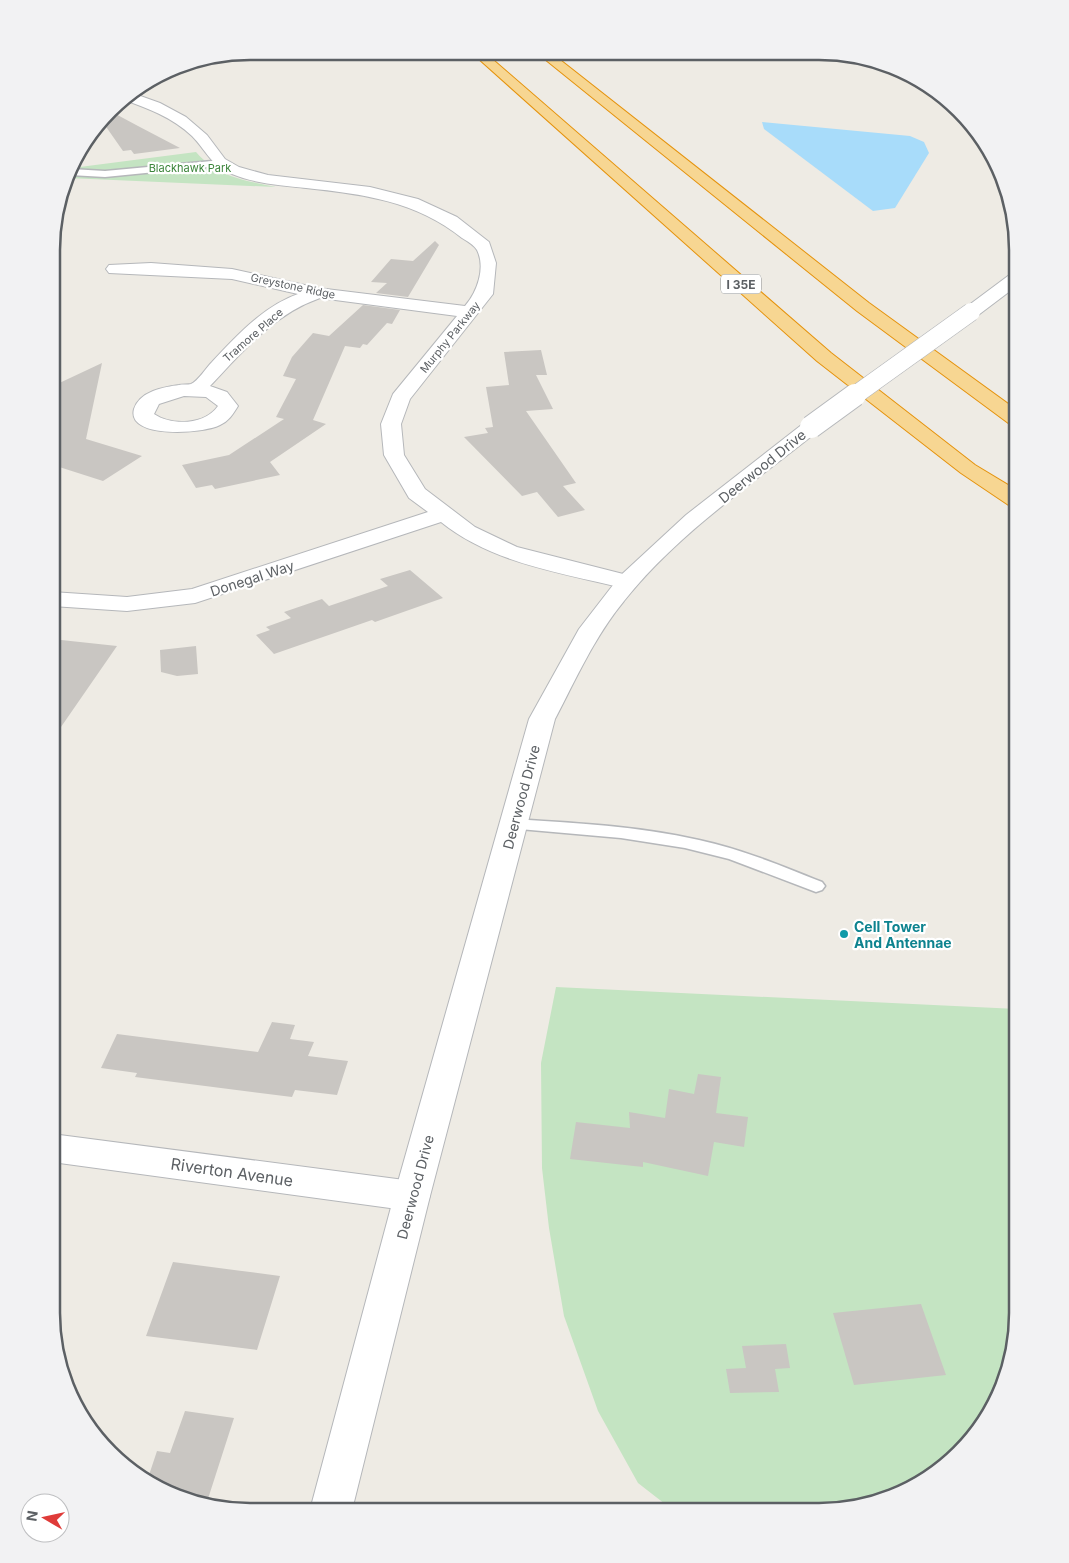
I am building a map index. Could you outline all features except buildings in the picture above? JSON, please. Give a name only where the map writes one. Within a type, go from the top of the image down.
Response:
[{"type":"highway","name":"I 35E","points":[[486,60],[824,358],[968,469],[1009,495]]},
{"type":"highway","points":[[552,60],[863,307],[1009,414]]},
{"type":"street","name":"Murphy Parkway","points":[[135,98],[154,105],[179,118],[199,134],[214,158],[234,170],[274,180],[383,194],[422,206],[453,220],[483,247],[490,278],[484,294],[400,398],[391,424],[394,455],[417,493],[467,532],[509,552],[627,582]]},
{"type":"street","name":"Greystone Ridge","points":[[116,269],[151,268],[232,274],[318,293],[470,312]]},
{"type":"street","name":"Deerwood Drive","points":[[333,1503],[412,1196],[542,719],[580,646],[627,582],[680,531],[811,427],[1009,284]]},
{"type":"street","name":"Tramore Place","points":[[196,390],[262,324],[290,304],[318,293]]},
{"type":"street","name":"Donegal Way","points":[[60,599],[127,604],[195,596],[444,514]]},
{"type":"street","name":"Riverton Avenue","points":[[60,1149],[412,1196]]},
{"type":"lane","points":[[77,172],[104,174],[223,164]]},
{"type":"lane","points":[[514,824],[618,832],[684,842],[757,863],[816,886]]},
{"type":"green space","name":"Blackhawk Park","points":[[196,152],[205,161],[223,173],[243,180],[276,187],[74,178],[79,167]]},
{"type":"green space","points":[[556,987],[1009,1009],[1009,1326],[1003,1362],[995,1386],[984,1408],[970,1429],[935,1464],[914,1478],[892,1489],[868,1497],[832,1503],[664,1503],[638,1483],[598,1411],[564,1316],[549,1228],[542,1168],[541,1063]]},
{"type":"water","points":[[762,122],[910,136],[924,142],[929,153],[895,208],[873,211],[764,129]]},
{"type":"place","name":"Cell Tower And Antennae","points":[[844,934]]}]
